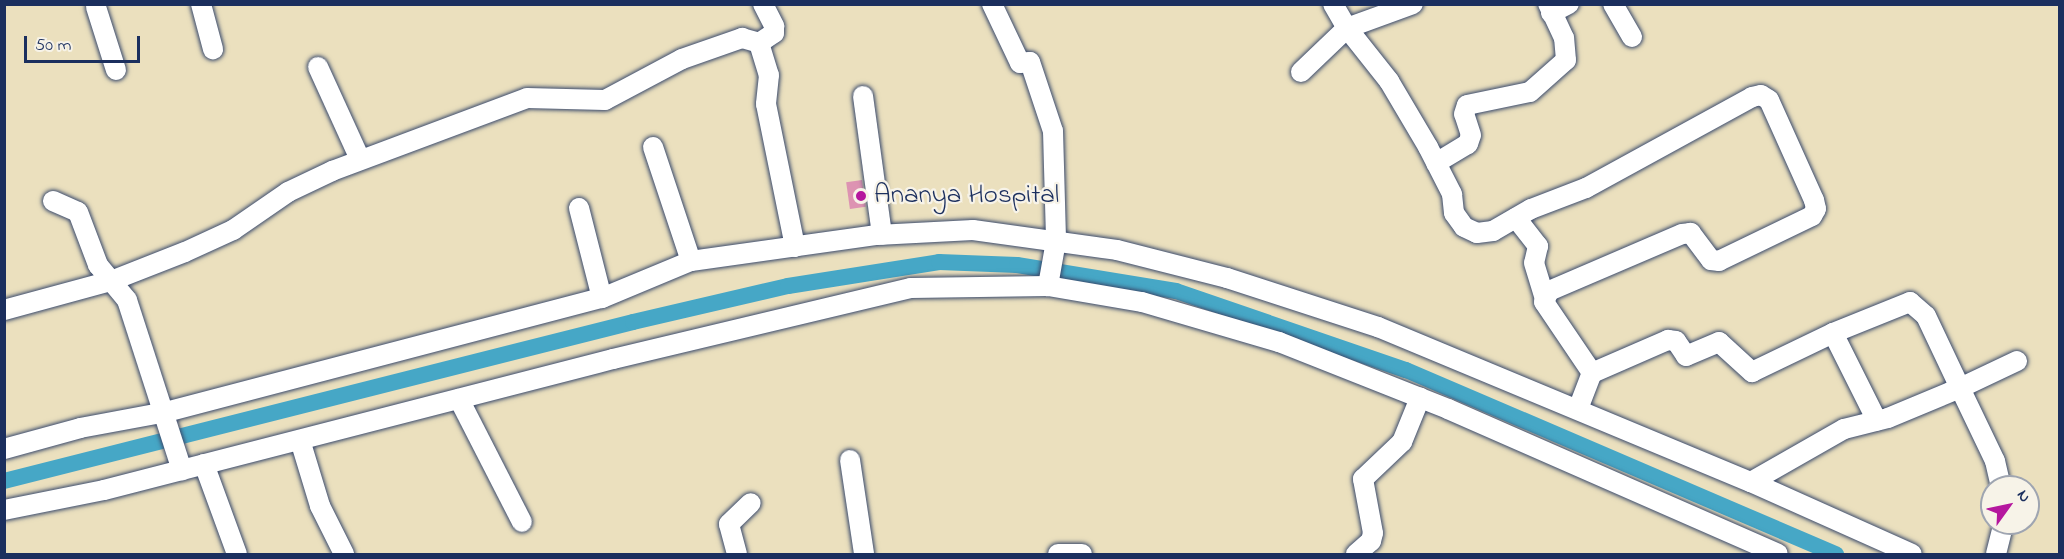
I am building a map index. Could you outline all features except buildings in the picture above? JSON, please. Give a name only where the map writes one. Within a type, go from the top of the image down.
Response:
[{"type":"street","points":[[201,4],[213,49]]},
{"type":"street","points":[[759,43],[774,33],[764,4]]},
{"type":"street","points":[[992,4],[1020,63],[1030,62],[1053,131],[1055,247],[1049,283]]},
{"type":"street","points":[[1333,4],[1347,28],[1389,81],[1452,194],[1454,213],[1464,227],[1477,233],[1493,231],[1516,218],[1595,184],[1712,117],[1761,95],[1776,110],[1814,201],[1816,209],[1812,216],[1719,261],[1711,260],[1691,233],[1682,234],[1599,266],[1544,296]]},
{"type":"street","points":[[1301,72],[1347,28],[1413,4]]},
{"type":"street","points":[[1613,4],[1632,37]]},
{"type":"street","points":[[100,5],[116,70]]},
{"type":"street","points":[[1436,163],[1468,144],[1471,135],[1464,114],[1467,105],[1530,92],[1566,60],[1564,38],[1556,7]]},
{"type":"street","points":[[4,310],[111,281],[233,230],[288,192],[360,159],[528,98],[605,100],[682,59],[742,38],[759,43]]},
{"type":"street","points":[[759,43],[769,75],[766,104],[795,247]]},
{"type":"street","points":[[318,67],[360,159]]},
{"type":"street","points":[[863,96],[882,235]]},
{"type":"street","points":[[653,147],[691,261]]},
{"type":"street","points":[[53,201],[78,212],[98,265],[127,300],[168,420],[179,461]]},
{"type":"street","points":[[579,208],[602,298]]},
{"type":"street","points":[[1516,218],[1538,246],[1534,263],[1544,302],[1592,373]]},
{"type":"street","points":[[4,449],[80,428],[168,420],[602,298],[691,261],[882,235],[973,230],[1055,247],[1117,250],[1302,301],[1378,327],[1751,482],[1912,555]]},
{"type":"street","points":[[4,510],[179,461],[204,464],[910,288],[1049,283],[1142,302],[1279,342],[1420,398],[1778,555]]},
{"type":"street","points":[[1578,409],[1592,373],[1668,340],[1676,341],[1686,356],[1719,342],[1752,372],[1900,302],[1917,304],[1995,461],[1998,475]]},
{"type":"street","points":[[1833,333],[1877,421]]},
{"type":"street","points":[[1751,482],[1844,429],[1877,421],[1960,388],[2017,361]]},
{"type":"street","points":[[1383,555],[1373,533],[1363,479],[1402,442],[1420,398]]},
{"type":"street","points":[[459,399],[522,522]]},
{"type":"street","points":[[300,440],[320,506],[344,555]]},
{"type":"street","points":[[850,460],[864,555]]},
{"type":"street","points":[[204,464],[237,555]]},
{"type":"street","points":[[737,555],[729,524],[751,503]]},
{"type":"street","points":[[1356,555],[1371,541],[1373,533]]},
{"type":"street","points":[[1996,555],[2001,535]]},
{"type":"street","points":[[1058,555],[1082,555]]},
{"type":"waterway","points":[[4,481],[633,322],[788,286],[939,262],[1017,265],[1176,291],[1406,370],[1836,554]]},
{"type":"place","name":"Ananya Hospital","points":[[861,196]]}]
